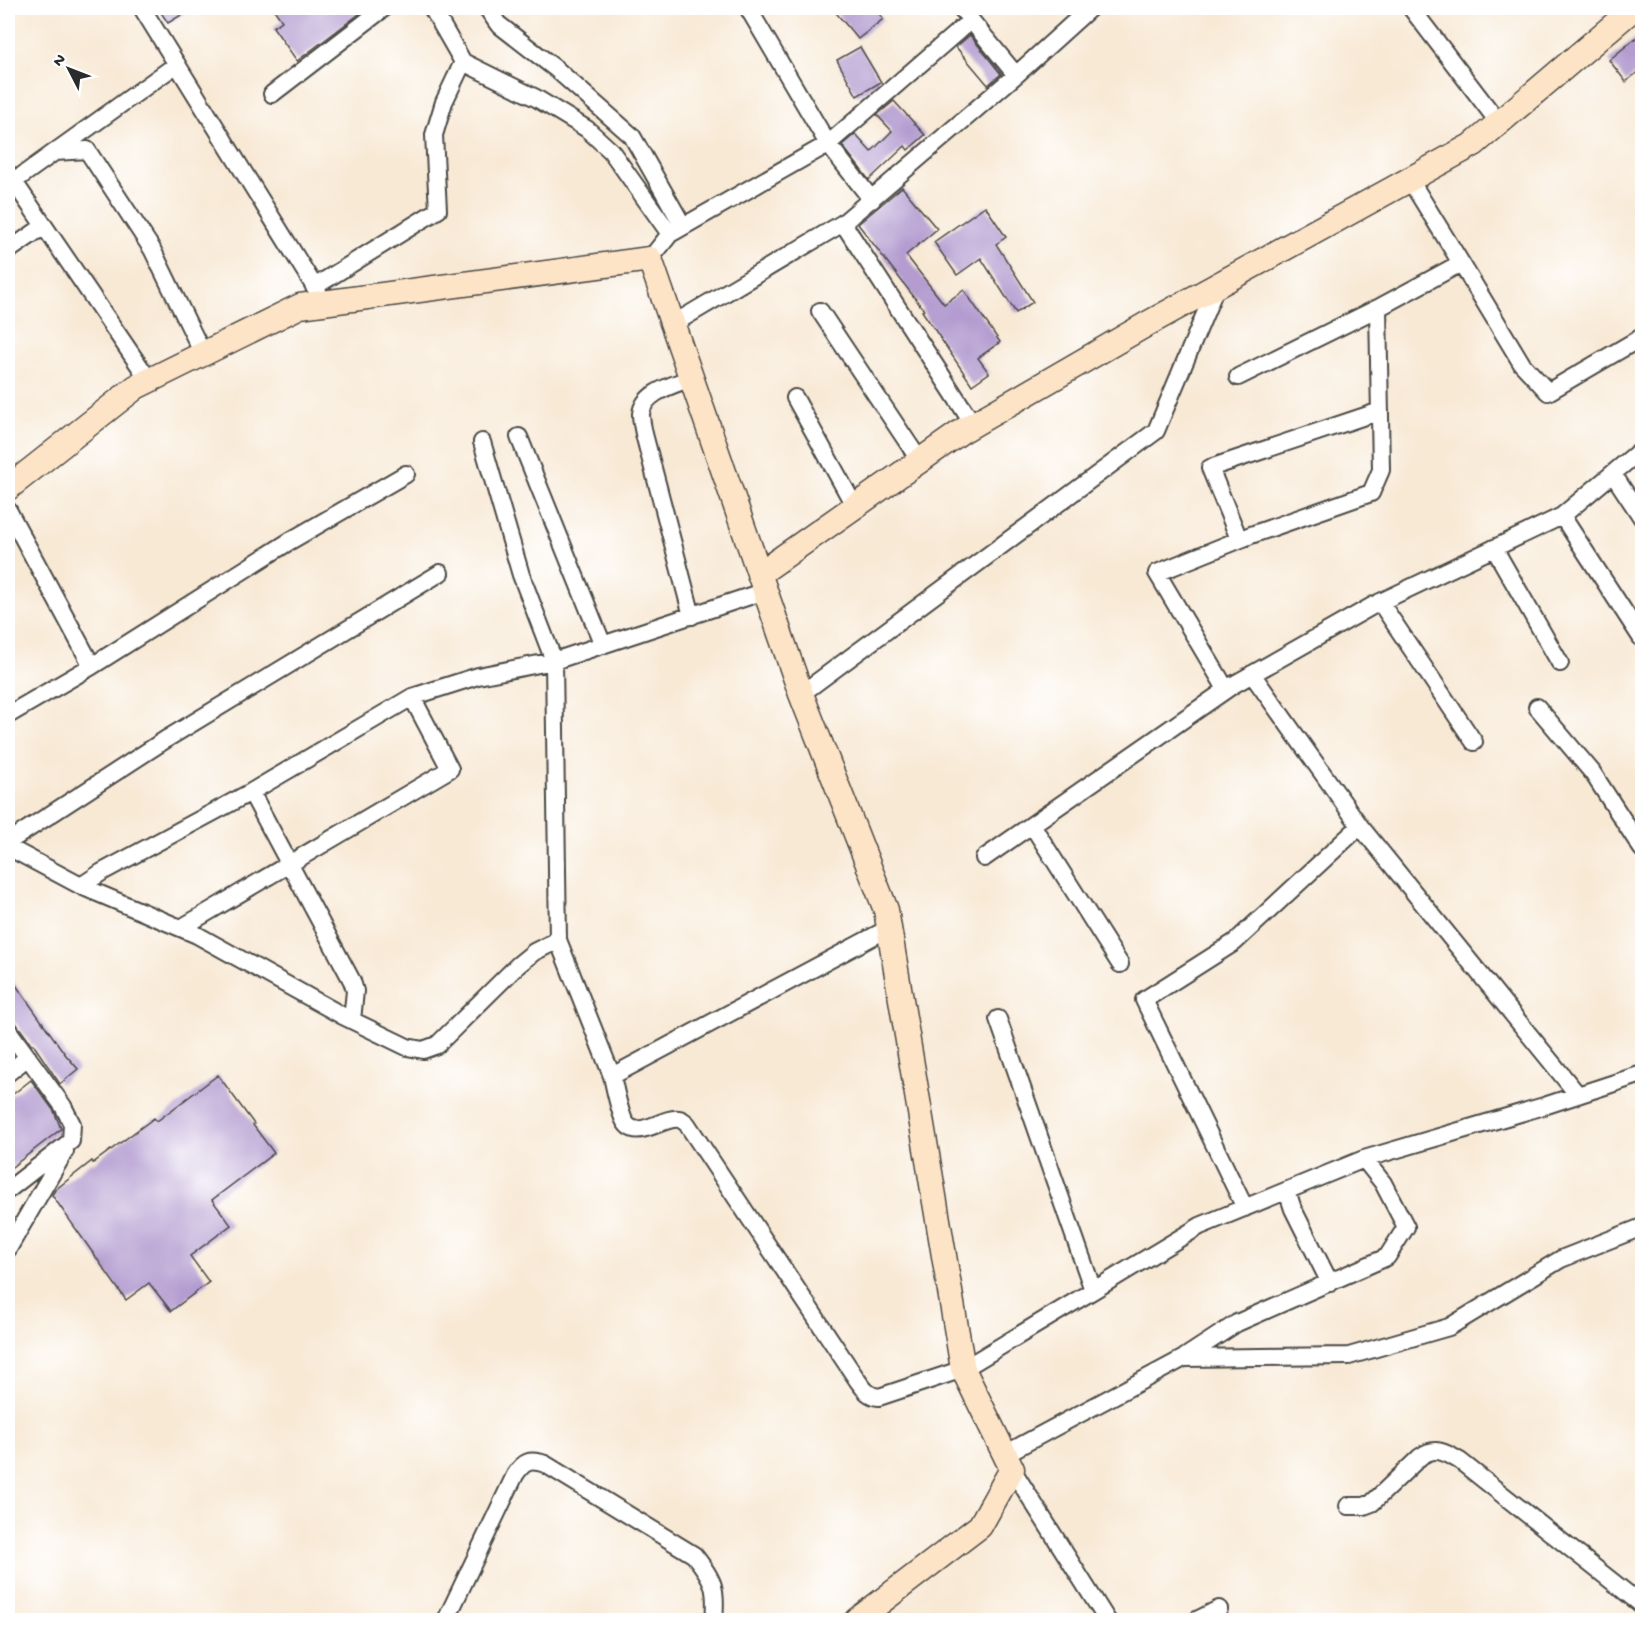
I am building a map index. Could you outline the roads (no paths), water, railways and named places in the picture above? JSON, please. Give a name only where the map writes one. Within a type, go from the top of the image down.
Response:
[{"type":"street","points":[[142,8],[319,295]]},
{"type":"street","points":[[273,94],[384,8]]},
{"type":"street","points":[[432,8],[463,62],[536,98],[587,129],[611,151],[676,230]]},
{"type":"street","points":[[487,8],[498,24],[556,69],[632,136],[676,230]]},
{"type":"street","points":[[748,8],[828,144],[872,200]]},
{"type":"street","points":[[673,324],[843,223],[1016,75],[1090,8]]},
{"type":"street","points":[[1411,8],[1499,123]]},
{"type":"street","points":[[81,886],[102,872],[251,792],[412,697],[478,676],[554,661],[692,616],[762,583],[855,507],[974,424],[1217,285],[1474,144],[1634,8]]},
{"type":"street","points":[[319,295],[650,259],[676,230],[828,144],[966,14],[1016,75]]},
{"type":"street","points":[[8,488],[136,387],[319,295],[438,210],[434,135],[444,102],[463,62]]},
{"type":"street","points":[[149,380],[10,178],[55,152],[177,64]]},
{"type":"street","points":[[55,152],[87,150],[152,249],[202,354]]},
{"type":"street","points":[[1410,180],[1522,364],[1548,392],[1642,337]]},
{"type":"street","points":[[843,223],[974,424]]},
{"type":"street","points":[[8,251],[44,226]]},
{"type":"street","points":[[650,259],[801,694],[886,910],[963,1369],[1008,1462],[1107,1620]]},
{"type":"street","points":[[1239,377],[1378,308],[1461,263]]},
{"type":"street","points":[[801,694],[1156,431],[1217,285]]},
{"type":"street","points":[[1226,689],[1157,573],[1239,540],[1371,493],[1381,470],[1378,308]]},
{"type":"street","points":[[820,311],[920,461]]},
{"type":"street","points":[[691,378],[657,392],[646,403],[641,413],[644,434],[692,616]]},
{"type":"street","points":[[795,398],[855,507]]},
{"type":"street","points":[[1239,540],[1210,468],[1380,411]]},
{"type":"street","points":[[519,437],[603,645]]},
{"type":"street","points":[[482,442],[521,575],[554,661],[558,940],[612,1076],[624,1120],[631,1128],[644,1130],[672,1120],[680,1119],[687,1124],[866,1392],[872,1396],[879,1396],[963,1369],[1200,1226],[1364,1159],[1642,1074]]},
{"type":"street","points":[[984,858],[1226,689],[1380,602],[1562,516],[1642,449]]},
{"type":"street","points":[[8,715],[92,666],[290,541],[406,474]]},
{"type":"street","points":[[1613,474],[1642,518]]},
{"type":"street","points":[[8,510],[92,666]]},
{"type":"street","points":[[1562,516],[1642,639]]},
{"type":"street","points":[[1494,548],[1560,663]]},
{"type":"street","points":[[8,842],[168,738],[440,573]]},
{"type":"street","points":[[1380,602],[1474,742]]},
{"type":"street","points":[[1252,674],[1360,826],[1578,1095]]},
{"type":"street","points":[[181,928],[450,769],[412,697]]},
{"type":"street","points":[[1537,706],[1592,772],[1642,849]]},
{"type":"street","points":[[251,792],[352,981],[355,991],[352,1020]]},
{"type":"street","points":[[1032,825],[1119,964]]},
{"type":"street","points":[[1245,1208],[1144,1000],[1235,942],[1360,826]]},
{"type":"street","points":[[8,847],[81,886],[197,935],[352,1020],[407,1047],[423,1050],[437,1045],[518,965],[534,952],[558,940]]},
{"type":"street","points":[[612,1076],[889,927]]},
{"type":"street","points":[[998,1019],[1093,1290]]},
{"type":"street","points":[[8,1030],[63,1106],[72,1124],[71,1141],[8,1249]]},
{"type":"street","points":[[8,1073],[28,1057]]},
{"type":"street","points":[[8,1190],[71,1141]]},
{"type":"street","points":[[857,1620],[980,1526],[1008,1462],[1184,1358],[1237,1323],[1387,1257],[1406,1227],[1383,1183],[1364,1159]]},
{"type":"street","points":[[1287,1191],[1293,1209],[1330,1283]]},
{"type":"street","points":[[1184,1358],[1349,1356],[1449,1327],[1561,1259],[1642,1227]]},
{"type":"street","points":[[1348,1506],[1364,1506],[1372,1503],[1428,1451],[1444,1452],[1460,1461],[1642,1605]]},
{"type":"street","points":[[446,1620],[515,1475],[523,1463],[533,1460],[545,1464],[694,1555],[712,1578],[716,1604],[714,1620]]},
{"type":"street","points":[[1197,1620],[1219,1609]]}]
